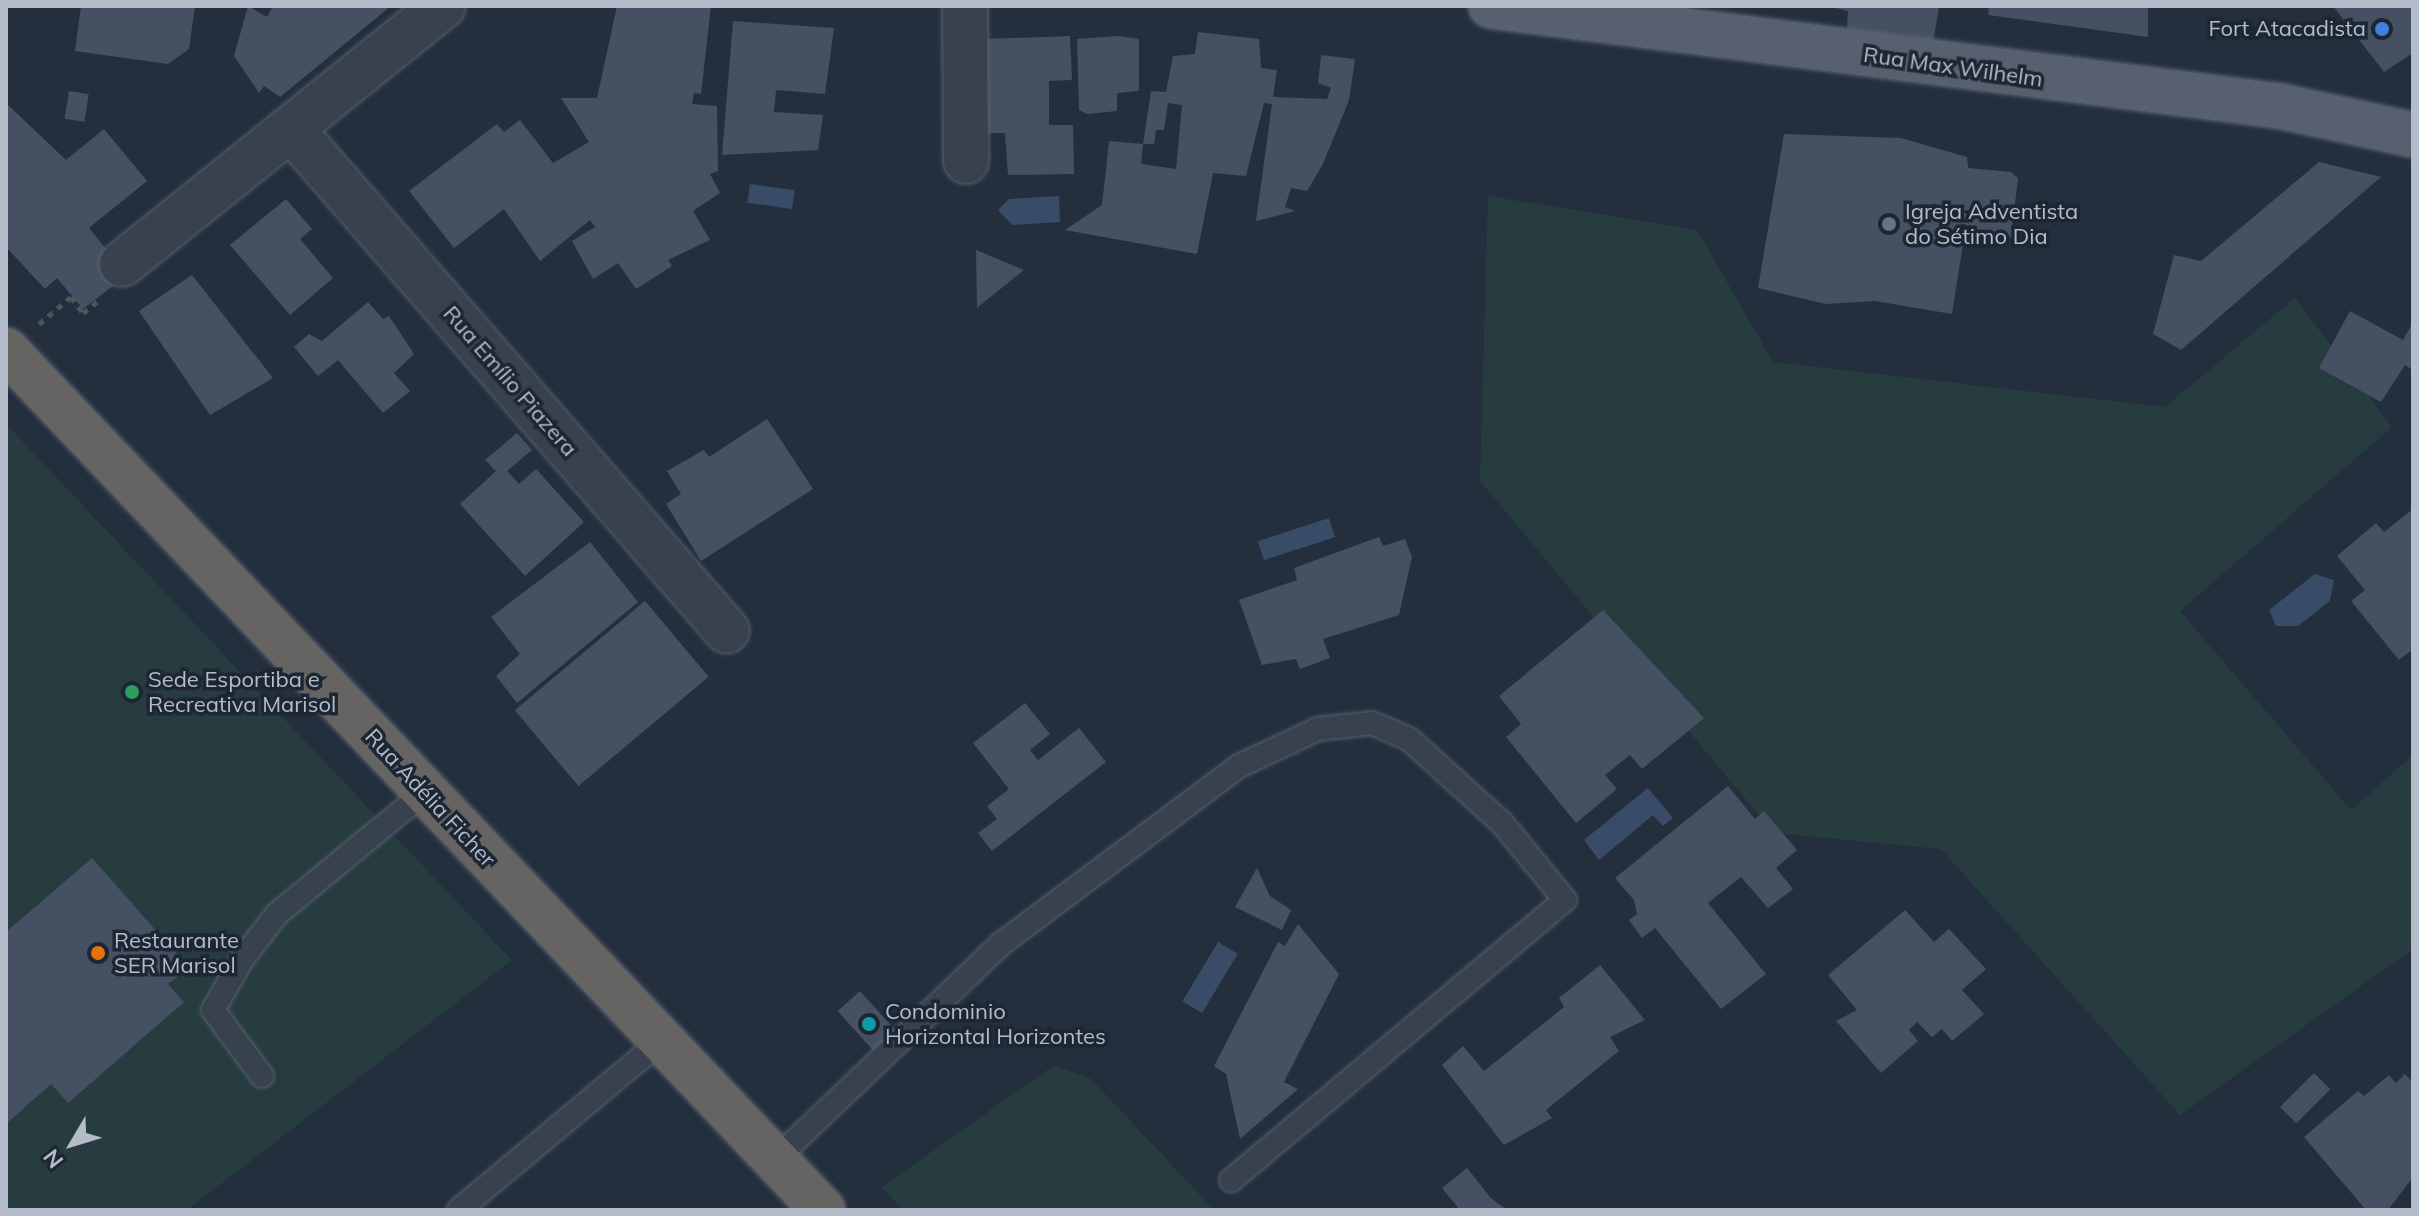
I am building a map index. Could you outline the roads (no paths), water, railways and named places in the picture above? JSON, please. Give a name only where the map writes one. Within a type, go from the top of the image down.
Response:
[{"type":"highway","name":"Rua Adélia Ficher","points":[[6,350],[823,1210]]},
{"type":"main road","name":"Rua Max Wilhelm","points":[[1491,6],[2279,106],[2413,135]]},
{"type":"street","points":[[122,264],[443,6]]},
{"type":"street","points":[[965,6],[966,161]]},
{"type":"street","name":"Rua Emílio Piazera","points":[[292,130],[727,631]]},
{"type":"lane","points":[[776,1159],[1001,944],[1239,766],[1318,729],[1372,723],[1409,739],[1468,793],[1565,900],[1231,1180]]},
{"type":"lane","points":[[262,1076],[213,1010],[277,914],[425,792]]},
{"type":"lane","points":[[459,1210],[661,1041]]},
{"type":"water","points":[[750,184],[795,190],[792,209],[747,203]]},
{"type":"water","points":[[1059,196],[1060,222],[1012,225],[998,210],[1009,199]]},
{"type":"water","points":[[1329,518],[1335,537],[1264,560],[1258,541]]},
{"type":"water","points":[[2315,574],[2334,580],[2330,601],[2298,626],[2276,626],[2269,610]]},
{"type":"water","points":[[1648,788],[1673,818],[1663,826],[1653,815],[1599,860],[1584,840]]},
{"type":"water","points":[[1218,942],[1238,954],[1202,1013],[1182,1001]]},
{"type":"place","name":"Fort Atacadista","points":[[2382,29]]},
{"type":"place","name":"Igreja Adventista do Sétimo Dia","points":[[1889,224]]},
{"type":"place","name":"Sede Esportiba e Recreativa Marisol","points":[[132,692]]},
{"type":"place","name":"Restaurante SER Marisol","points":[[98,953]]},
{"type":"place","name":"Condominio Horizontal Horizontes","points":[[869,1024]]}]
